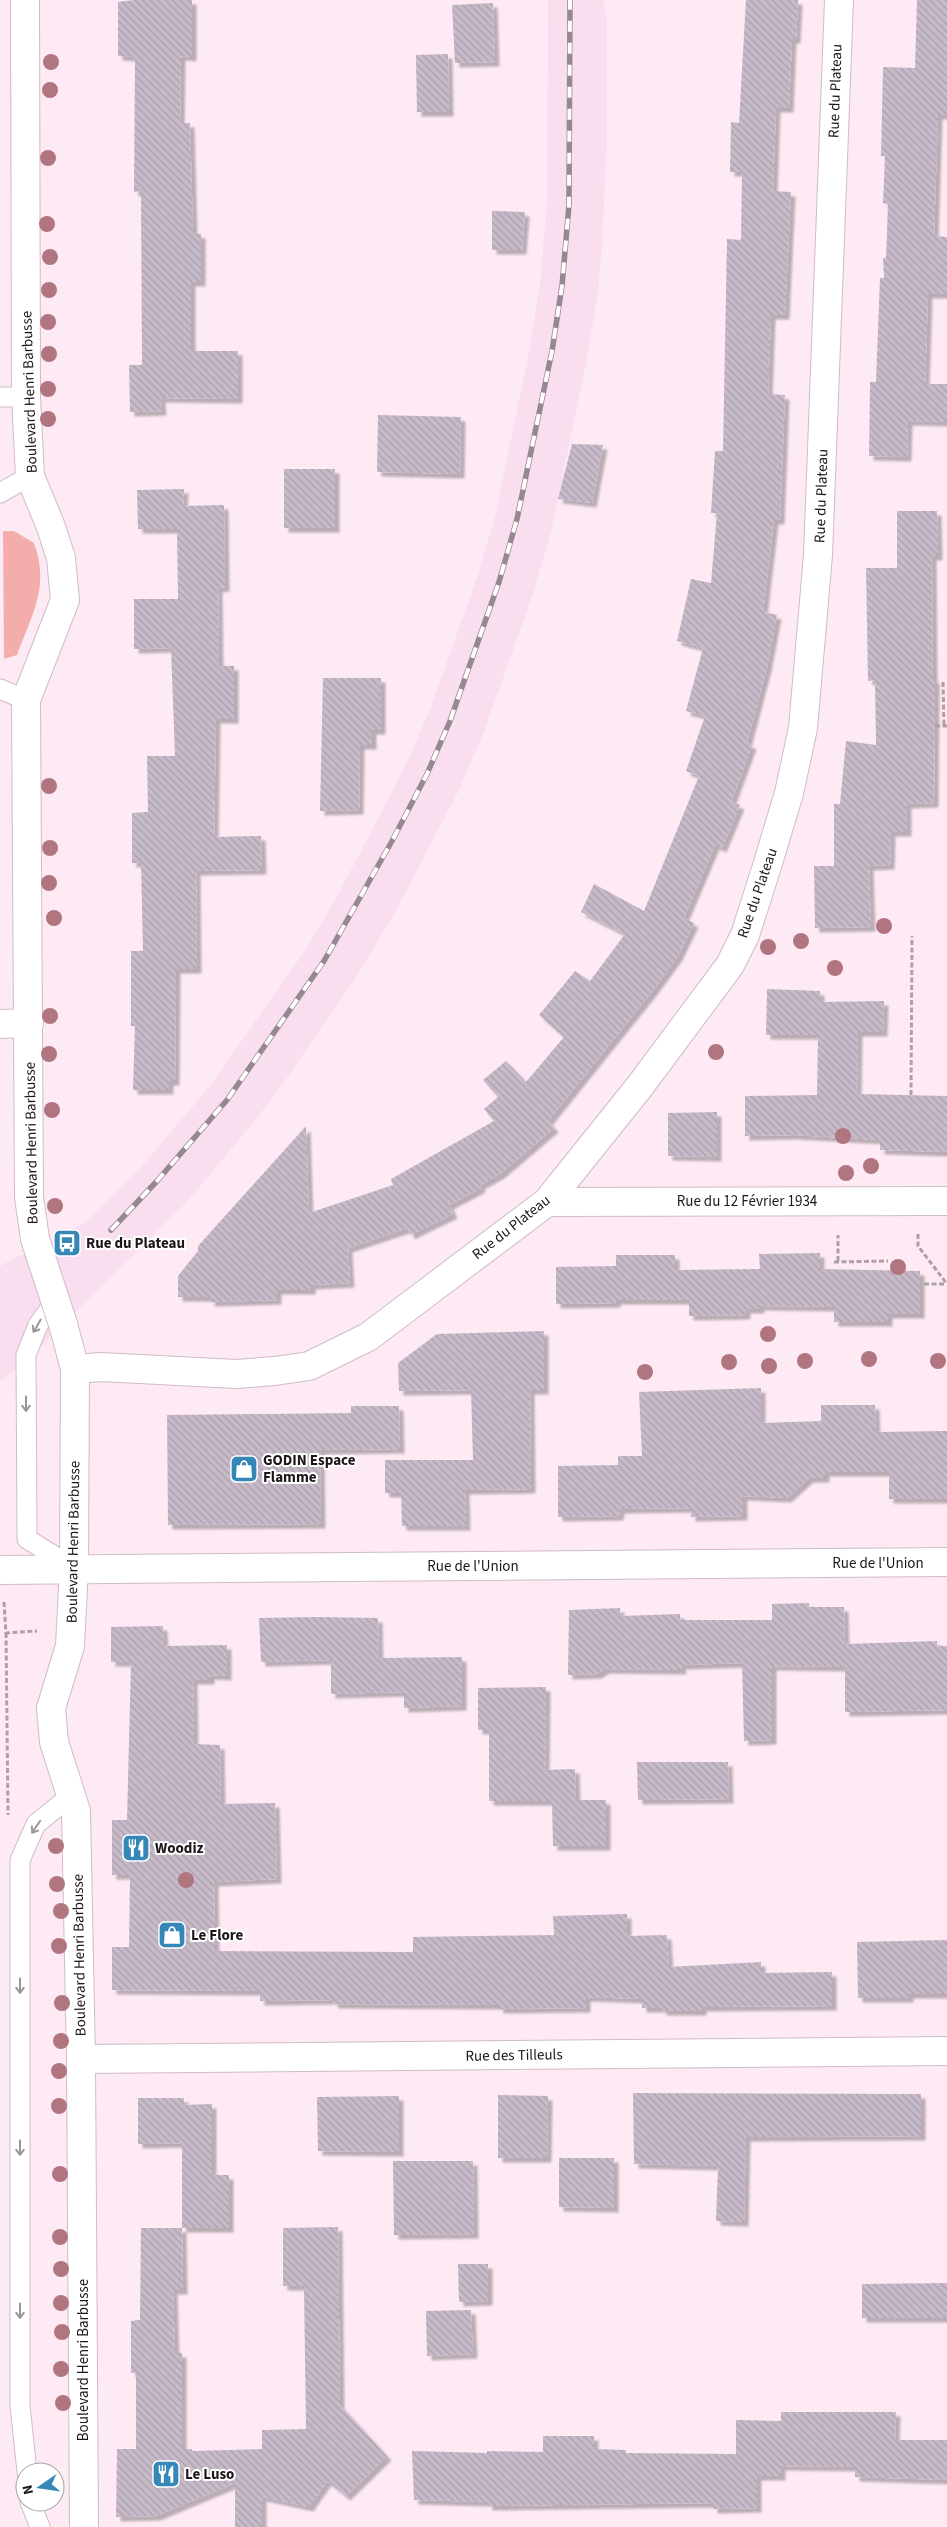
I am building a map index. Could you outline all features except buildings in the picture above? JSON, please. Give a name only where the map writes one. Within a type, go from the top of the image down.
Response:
[{"type":"street","name":"Boulevard Henri Barbusse","points":[[25,0],[13,397],[30,476],[51,527],[61,558],[65,600],[26,700],[29,1196],[35,1239],[75,1369],[74,1568],[70,1646],[51,1708],[54,1742],[76,1811],[81,2059],[84,2527]]},
{"type":"street","name":"Rue du Plateau","points":[[75,1369],[102,1367],[236,1374],[309,1366],[368,1337],[547,1202],[646,1078],[730,965],[745,935],[789,793],[802,728],[818,554],[838,0]]},
{"type":"street","points":[[0,1024],[29,1023]]},
{"type":"street","name":"Rue du 12 Février 1934","points":[[547,1202],[947,1201]]},
{"type":"street","name":"Rue de l'Union","points":[[0,1570],[947,1562]]},
{"type":"street","name":"Rue des Tilleuls","points":[[81,2059],[947,2051]]},
{"type":"lane","points":[[0,493],[30,476]]},
{"type":"lane","points":[[0,689],[26,700]]},
{"type":"lane","points":[[59,1312],[38,1324],[26,1355],[27,1539],[74,1568]]},
{"type":"lane","points":[[25,2462],[20,2405],[20,1860],[36,1824],[72,1795]]},
{"type":"lane","points":[[34,2512],[40,2527]]},
{"type":"path","points":[[935,726],[945,726],[943,682]]},
{"type":"path","points":[[911,1095],[912,936]]},
{"type":"path","points":[[918,1201],[918,1246],[947,1284]]},
{"type":"path","points":[[834,1262],[888,1262]]},
{"type":"path","points":[[924,1284],[947,1284]]},
{"type":"path","points":[[4,1600],[8,1844],[20,1860]]},
{"type":"path","points":[[6,1633],[46,1631]]},
{"type":"shaded area","points":[[548,0],[603,0],[607,23],[607,137],[602,247],[598,291],[587,358],[552,528],[533,594],[483,734],[459,790],[392,918],[354,980],[282,1085],[254,1122],[184,1205],[23,1364],[0,1381],[0,1266],[86,1222],[141,1167],[210,1086],[306,949],[341,889],[406,765],[429,712],[478,575],[496,513],[530,347],[540,283],[547,204]]},
{"type":"shaded area","points":[[3,531],[14,531],[34,543],[40,573],[40,587],[37,600],[17,655],[4,659]]},
{"type":"railway","points":[[111,1230],[157,1181],[227,1100],[324,961],[392,841],[427,774],[450,721],[499,582],[517,519],[552,351],[562,286],[569,205],[570,0]]},
{"type":"place","name":"Rue du Plateau","points":[[67,1243]]},
{"type":"place","name":"GODIN Espace Flamme","points":[[244,1469]]},
{"type":"place","name":"Woodiz","points":[[136,1848]]},
{"type":"place","name":"Le Flore","points":[[172,1935]]},
{"type":"place","name":"Le Luso","points":[[166,2474]]}]
